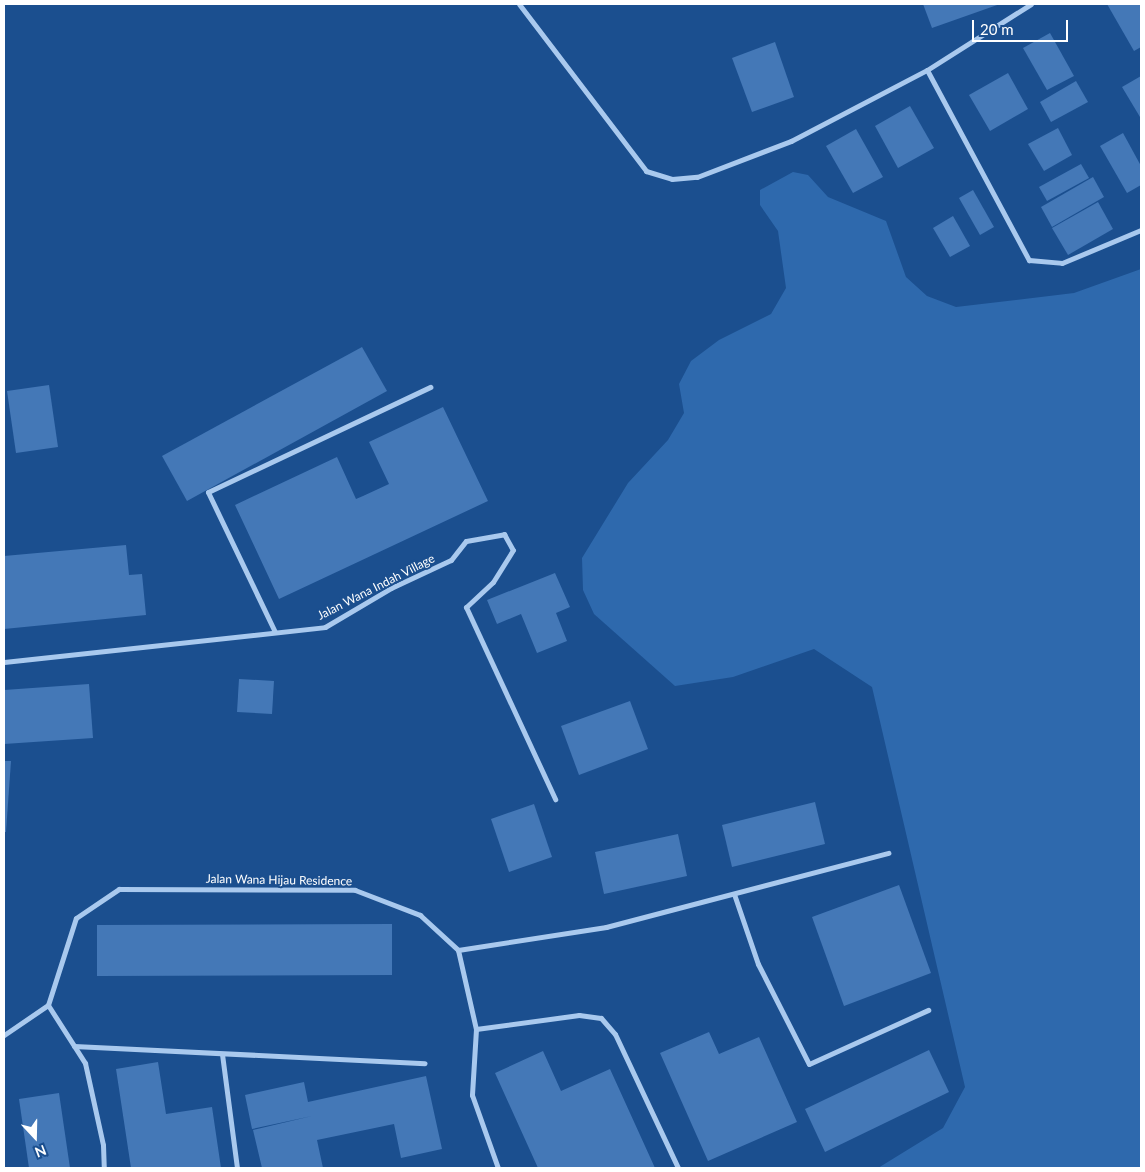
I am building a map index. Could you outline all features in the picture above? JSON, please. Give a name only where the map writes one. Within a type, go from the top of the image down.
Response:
[{"type":"street","points":[[519,4],[646,171],[672,179],[697,177],[791,141],[926,70],[1030,4]]},
{"type":"street","points":[[926,70],[1029,260],[1062,263],[1141,230]]},
{"type":"street","points":[[275,632],[208,492],[430,387]]},
{"type":"street","name":"Jalan Wana Indah Village","points":[[4,662],[325,627],[391,588],[451,560],[466,541],[504,534],[514,550],[493,582],[466,607],[555,799]]},
{"type":"street","points":[[498,1168],[472,1095],[476,1029],[458,950],[606,927],[888,852]]},
{"type":"street","name":"Jalan Wana Hijau Residence","points":[[48,1005],[76,918],[119,889],[355,890],[420,915],[458,950]]},
{"type":"street","points":[[734,894],[758,964],[809,1064],[928,1010]]},
{"type":"street","points":[[4,1035],[48,1005],[85,1063],[103,1145],[104,1168]]},
{"type":"street","points":[[476,1029],[579,1015],[601,1018],[615,1034],[678,1168]]},
{"type":"street","points":[[74,1046],[425,1063]]},
{"type":"street","points":[[222,1054],[237,1168]]},
{"type":"shaded area","points":[[793,172],[808,175],[828,197],[886,221],[906,277],[927,296],[956,307],[1074,293],[1141,269],[1141,1168],[878,1168],[943,1128],[965,1087],[872,687],[814,649],[733,677],[675,686],[594,614],[583,590],[582,558],[628,483],[668,440],[684,413],[679,384],[691,361],[719,340],[771,314],[786,288],[778,231],[760,205],[760,190]]},
{"type":"building","points":[[923,4],[1000,4],[932,28]]},
{"type":"building","points":[[1107,4],[1141,4],[1141,47],[1134,51]]},
{"type":"building","points":[[1050,33],[1074,76],[1047,90],[1023,48]]},
{"type":"building","points":[[775,42],[794,97],[752,112],[732,58]]},
{"type":"building","points":[[1008,73],[1028,109],[990,131],[969,95]]},
{"type":"building","points":[[1141,76],[1141,116],[1140,117],[1122,87]]},
{"type":"building","points":[[1076,81],[1088,102],[1051,122],[1040,102]]},
{"type":"building","points":[[910,106],[934,148],[898,168],[875,126]]},
{"type":"building","points":[[1058,128],[1072,155],[1044,171],[1028,144]]},
{"type":"building","points":[[856,129],[883,177],[853,193],[826,146]]},
{"type":"building","points":[[1123,133],[1141,166],[1141,185],[1127,193],[1100,146]]},
{"type":"building","points":[[1081,164],[1089,178],[1047,201],[1039,187]]},
{"type":"building","points":[[1093,177],[1104,197],[1052,227],[1041,207]]},
{"type":"building","points":[[973,190],[994,227],[980,235],[959,198]]},
{"type":"building","points":[[1098,202],[1113,229],[1068,255],[1052,228]]},
{"type":"building","points":[[953,216],[970,246],[950,257],[933,228]]},
{"type":"building","points":[[362,347],[387,391],[187,501],[162,456]]},
{"type":"building","points":[[49,385],[58,447],[16,453],[7,391]]},
{"type":"building","points":[[443,407],[488,501],[279,599],[235,505],[337,457],[356,499],[389,484],[369,442]]},
{"type":"building","points":[[126,545],[129,575],[142,574],[146,615],[4,629],[4,556]]},
{"type":"building","points":[[555,573],[570,607],[556,613],[567,641],[537,653],[521,614],[497,624],[487,600]]},
{"type":"building","points":[[239,679],[274,681],[272,714],[237,712]]},
{"type":"building","points":[[89,684],[93,738],[4,744],[4,690]]},
{"type":"building","points":[[630,701],[648,749],[579,775],[561,726]]},
{"type":"building","points":[[4,761],[11,761],[6,832],[4,832]]},
{"type":"building","points":[[815,802],[825,844],[732,867],[722,825]]},
{"type":"building","points":[[534,804],[552,857],[509,872],[491,819]]},
{"type":"building","points":[[678,834],[687,876],[604,894],[595,852]]},
{"type":"building","points":[[899,885],[931,973],[844,1006],[812,917]]},
{"type":"building","points":[[392,924],[392,975],[97,976],[97,925]]},
{"type":"building","points":[[709,1032],[719,1054],[759,1037],[797,1122],[708,1161],[660,1053]]},
{"type":"building","points":[[929,1050],[949,1092],[825,1152],[805,1109]]},
{"type":"building","points":[[543,1051],[561,1091],[610,1069],[655,1168],[538,1168],[495,1073]]},
{"type":"building","points":[[158,1062],[166,1114],[212,1107],[221,1168],[131,1168],[116,1069]]},
{"type":"building","points":[[426,1076],[442,1149],[401,1158],[394,1124],[317,1140],[323,1168],[262,1168],[253,1130],[312,1116],[252,1129],[245,1095],[304,1082],[308,1102]]},
{"type":"building","points":[[59,1093],[70,1168],[29,1168],[19,1099]]}]
